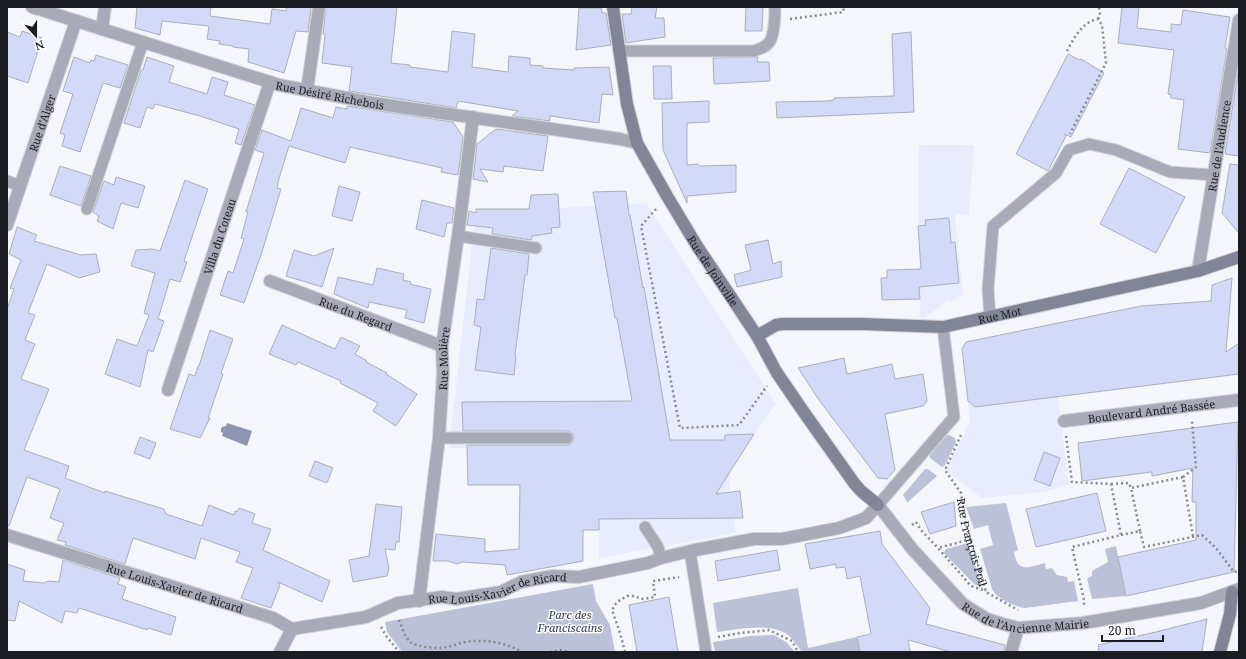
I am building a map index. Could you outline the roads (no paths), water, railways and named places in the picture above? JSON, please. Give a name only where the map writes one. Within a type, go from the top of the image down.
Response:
[{"type":"street","name":"Rue Désiré Richebois","points":[[32,7],[270,82],[373,103],[620,139],[638,143]]},
{"type":"street","points":[[102,29],[105,7]]},
{"type":"street","points":[[307,90],[319,7]]},
{"type":"street","name":"Rue de Joinville","points":[[613,7],[626,104],[638,143],[697,246],[757,336],[777,373],[854,483],[878,505]]},
{"type":"street","name":"Rue de l'Audience","points":[[1198,271],[1239,20]]},
{"type":"street","name":"Rue d'Alger","points":[[7,225],[76,21]]},
{"type":"street","name":"Villa du Coteau","points":[[168,390],[270,82]]},
{"type":"street","name":"Rue Molière","points":[[419,601],[439,438],[443,374],[442,346],[473,117]]},
{"type":"street","name":"Rue Mot","points":[[757,336],[776,325],[782,324],[862,324],[943,327],[1198,271],[1239,257]]},
{"type":"street","name":"Rue du Regard","points":[[270,281],[442,346]]},
{"type":"street","name":"Boulevard André Bassée","points":[[1064,421],[1239,400]]},
{"type":"street","name":"Rue Louis-Xavier de Ricard","points":[[7,535],[273,618],[292,629],[366,617],[398,603],[442,597],[456,599],[501,592],[521,582],[554,576],[579,577],[648,563],[661,558],[690,551],[754,539],[782,539],[839,528],[866,518],[878,505]]},
{"type":"street","name":"Rue de l'Ancienne Mairie","points":[[878,505],[913,550],[963,604],[987,619],[1018,628],[1082,623],[1201,603],[1236,590]]},
{"type":"street","points":[[1220,652],[1236,590]]},
{"type":"street","points":[[1011,652],[1018,628]]},
{"type":"street","points":[[280,652],[292,629]]},
{"type":"lane","points":[[619,51],[754,51],[770,42],[775,20],[775,7]]},
{"type":"lane","points":[[87,209],[143,42]]},
{"type":"lane","points":[[990,317],[988,290],[993,226],[1056,173],[1069,150],[1089,144],[1116,150],[1170,172],[1213,175]]},
{"type":"lane","points":[[7,181],[20,186]]},
{"type":"lane","points":[[458,236],[473,240],[536,248]]},
{"type":"lane","name":"Rue Louis-Xavier de Ricard","points":[[878,505],[954,417],[943,327]]},
{"type":"lane","points":[[439,438],[567,438]]},
{"type":"lane","points":[[645,527],[658,547],[661,558]]},
{"type":"lane","points":[[690,551],[706,652]]},
{"type":"park label","name":"Parc des Franciscains","points":[[570,620]]}]
